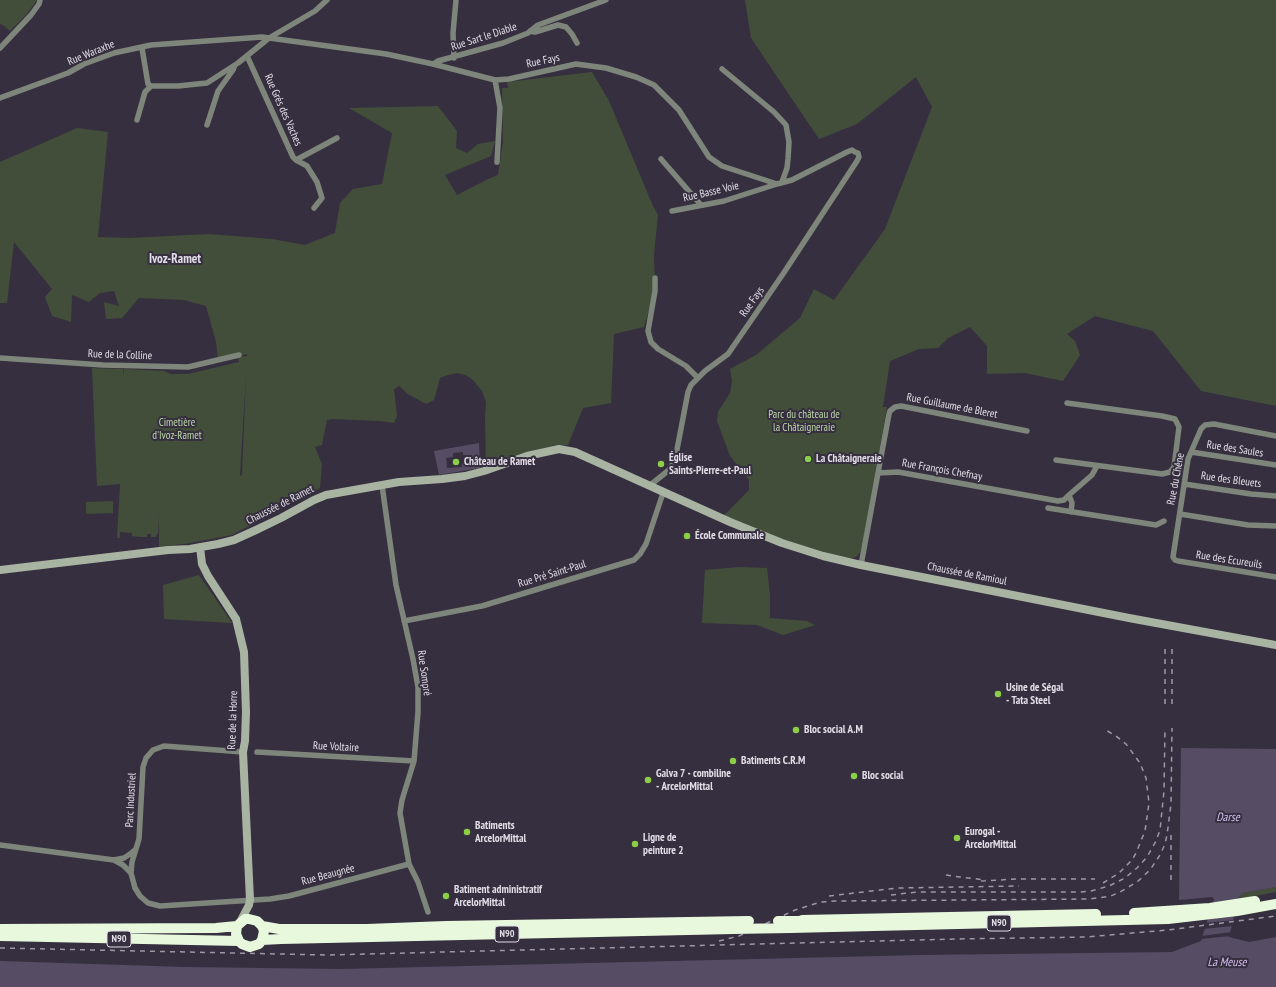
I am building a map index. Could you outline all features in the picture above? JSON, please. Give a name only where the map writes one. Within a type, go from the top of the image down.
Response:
[{"type":"highway","name":"N90","points":[[1238,908],[1276,898]]},
{"type":"highway","name":"N90","points":[[262,940],[1135,920],[1276,904]]},
{"type":"highway","name":"N90","points":[[260,923],[279,929],[360,929],[446,926],[1209,912]]},
{"type":"highway","points":[[250,918],[260,923],[264,931],[262,940],[259,944],[250,947],[239,941],[236,934],[239,924],[250,918]]},
{"type":"highway","name":"N90","points":[[0,929],[216,928],[239,924]]},
{"type":"highway","name":"N90","points":[[0,936],[239,941]]},
{"type":"main road","name":"Chaussée de Ramet","points":[[0,570],[168,550],[190,549],[218,544],[234,540],[326,495],[410,481],[465,476],[522,458],[559,450],[575,452],[649,486]]},
{"type":"main road","points":[[649,486],[663,493]]},
{"type":"main road","name":"Chaussée de Ramioul","points":[[663,493],[787,545],[823,556],[861,565],[1150,622],[1226,634],[1276,645]]},
{"type":"main road","name":"Rue de la Horre","points":[[200,547],[202,564],[205,571],[236,619],[241,634],[244,652],[246,741],[243,752],[250,903]]},
{"type":"main road","points":[[250,903],[260,923]]},
{"type":"main road","points":[[239,924],[250,903]]},
{"type":"street","points":[[0,48],[31,15],[39,4],[40,0]]},
{"type":"street","points":[[137,120],[145,92],[151,86],[178,86],[207,83],[235,65],[269,38],[315,11],[327,0]]},
{"type":"street","points":[[454,58],[453,33],[456,0]]},
{"type":"street","name":"Rue Sart le Diable","points":[[434,64],[438,61],[454,58],[503,43],[530,31],[538,25],[606,0]]},
{"type":"street","points":[[530,31],[534,32],[558,25],[566,27],[577,43]]},
{"type":"street","name":"Rue Fays","points":[[217,40],[269,38],[386,54],[434,64],[495,80],[509,79],[576,64],[606,68],[636,76],[654,85],[679,110],[709,157],[722,166],[780,183],[792,180],[852,150],[858,153],[858,161],[728,354],[698,378],[692,385],[688,392],[675,460],[669,470],[649,486]]},
{"type":"street","name":"Rue Waraxhe","points":[[0,98],[68,73],[84,64],[114,53],[152,45],[217,40]]},
{"type":"street","points":[[142,48],[148,84],[151,86]]},
{"type":"street","name":"Rue Grés des Vaches","points":[[247,56],[293,157],[307,166],[317,182],[322,198],[314,208]]},
{"type":"street","points":[[207,125],[218,91],[235,65]]},
{"type":"street","points":[[722,69],[774,112],[786,125],[788,159],[787,168],[780,183]]},
{"type":"street","points":[[495,80],[500,108],[498,162]]},
{"type":"street","points":[[296,160],[337,138]]},
{"type":"street","points":[[661,159],[700,205]]},
{"type":"street","name":"Rue Basse Voie","points":[[672,211],[724,201],[780,183]]},
{"type":"street","points":[[655,278],[655,291],[648,331],[651,342],[658,349],[686,366],[698,378]]},
{"type":"street","name":"Rue de la Colline","points":[[0,358],[103,365],[188,367],[239,355]]},
{"type":"street","points":[[1056,460],[1162,474],[1170,472],[1174,467],[1179,430],[1178,422],[1173,418],[1067,403]]},
{"type":"street","name":"Rue Guillaume de Bleret","points":[[878,473],[889,414],[890,411],[896,407],[901,406],[1027,431]]},
{"type":"street","name":"Rue du Chêne","points":[[1178,561],[1174,559],[1173,554],[1187,464],[1198,433],[1205,425],[1210,424],[1276,436]]},
{"type":"street","name":"Rue des Saules","points":[[1191,452],[1276,466]]},
{"type":"street","name":"Rue François Chefnay","points":[[878,473],[898,472],[1054,501],[1061,501],[1092,475],[1097,466]]},
{"type":"street","points":[[861,565],[878,473]]},
{"type":"street","name":"Rue des Bleuets","points":[[1184,484],[1251,494],[1276,496]]},
{"type":"street","name":"Rue Sompré","points":[[382,485],[396,585],[418,687],[418,712],[414,761],[402,800],[400,813],[409,864],[418,882],[428,912]]},
{"type":"street","name":"Rue Pré Saint-Paul","points":[[404,621],[482,606],[634,560],[646,544],[663,493]]},
{"type":"street","points":[[1070,495],[1072,503],[1071,512]]},
{"type":"street","points":[[1048,508],[1156,525],[1164,521]]},
{"type":"street","points":[[1180,514],[1248,525],[1276,526]]},
{"type":"street","name":"Rue des Ecureuils","points":[[1178,561],[1276,577]]},
{"type":"street","name":"Parc Industriel","points":[[243,752],[164,746],[154,750],[146,758],[143,767],[139,839],[132,862],[131,873],[135,888],[140,896],[148,903],[160,906],[250,903]]},
{"type":"street","name":"Rue Voltaire","points":[[257,752],[414,761]]},
{"type":"street","points":[[0,845],[114,860],[124,858],[136,850]]},
{"type":"street","points":[[114,860],[123,865],[131,873]]},
{"type":"street","name":"Rue Beaugnée","points":[[250,903],[290,896],[409,864]]},
{"type":"green space","points":[[0,0],[37,0],[26,15],[10,31],[0,24]]},
{"type":"green space","name":"Parc du château de la Châtaigneraie","points":[[745,0],[1276,0],[1276,406],[1201,391],[1153,331],[1095,316],[1067,334],[1075,341],[1080,355],[1063,381],[1025,373],[987,374],[987,346],[970,327],[948,338],[938,348],[919,349],[890,361],[883,407],[887,407],[861,551],[856,557],[848,559],[804,548],[723,516],[749,490],[749,480],[730,456],[717,421],[718,412],[730,393],[732,381],[730,369],[756,355],[800,318],[814,289],[834,300],[885,229],[932,107],[916,77],[857,124],[819,139],[751,38]]},
{"type":"green space","name":"Cimetière d'Ivoz-Ramet","points":[[592,72],[609,101],[658,215],[654,255],[655,291],[644,327],[614,334],[611,403],[583,408],[568,445],[552,446],[518,455],[488,466],[486,465],[486,402],[482,391],[472,379],[457,373],[440,378],[434,400],[426,404],[408,394],[399,386],[394,389],[397,416],[394,423],[380,421],[327,420],[322,445],[315,447],[322,464],[320,488],[232,535],[159,547],[159,515],[158,534],[156,537],[151,537],[151,534],[147,534],[147,537],[132,536],[132,533],[120,532],[120,538],[117,538],[120,484],[97,486],[92,368],[123,369],[123,376],[124,369],[165,371],[170,374],[188,374],[239,362],[238,357],[247,356],[247,354],[218,360],[216,342],[206,306],[184,300],[139,298],[122,318],[106,319],[104,302],[119,306],[114,291],[100,293],[89,302],[72,295],[71,322],[52,316],[45,297],[52,289],[14,242],[7,303],[0,303],[0,162],[77,128],[108,132],[98,237],[129,238],[209,234],[272,239],[305,245],[335,233],[340,203],[353,189],[382,184],[392,133],[349,108],[438,106],[457,131],[456,148],[467,153],[478,144],[495,141],[491,156],[445,175],[457,195],[498,175],[503,142],[502,88],[508,88],[507,82]],"holes":[[[246,375],[242,475],[240,476]]]},
{"type":"green space","points":[[113,501],[113,513],[86,514],[86,502]]},
{"type":"green space","points":[[740,567],[767,568],[770,595],[770,618],[807,621],[815,625],[783,635],[757,625],[702,623],[705,570]]},
{"type":"green space","points":[[199,575],[232,623],[164,619],[163,585]]},
{"type":"green space","points":[[1276,887],[1276,892],[1239,899],[1239,896],[1242,893]]},
{"type":"water","points":[[479,443],[480,468],[439,475],[434,451]],"holes":[[[463,452],[463,455],[468,456],[469,460],[462,463],[462,467],[447,468],[446,458],[453,457],[453,453]]]},
{"type":"water","name":"La Meuse","points":[[1181,748],[1276,749],[1276,887],[1242,893],[1239,896],[1229,937],[1249,942],[1276,937],[1276,987],[0,987],[0,961],[185,967],[341,969],[921,955],[1172,952],[1201,941],[1214,899],[1212,897],[1179,900]]},
{"type":"pier","points":[[1235,920],[1233,926],[1203,929],[1205,923]]},
{"type":"pier","points":[[1232,932],[1231,936],[1200,939],[1201,936]]},
{"type":"railway","points":[[1165,645],[1165,704]]},
{"type":"railway","points":[[1172,649],[1172,704]]},
{"type":"railway","points":[[891,895],[917,892],[1081,892],[1109,886],[1125,878],[1147,857],[1160,830],[1164,791],[1165,728]]},
{"type":"railway","points":[[719,941],[739,936],[795,910],[821,902],[1090,899],[1111,896],[1120,892],[1137,882],[1150,870],[1165,844],[1171,804],[1172,728]]},
{"type":"railway","points":[[1103,883],[1119,873],[1132,860],[1145,831],[1149,803],[1146,778],[1140,763],[1126,744],[1104,729]]},
{"type":"railway","points":[[1171,834],[1171,880]]},
{"type":"railway","points":[[946,875],[986,880]]},
{"type":"railway","points":[[981,881],[1017,879],[1095,879]]},
{"type":"railway","points":[[829,896],[897,888],[1019,886]]},
{"type":"railway","points":[[0,948],[327,955],[1086,937],[1168,930],[1276,916]]},
{"type":"place","name":"La Châtaigneraie","points":[[808,459]]},
{"type":"place","name":"Château de Ramet","points":[[456,462]]},
{"type":"place","name":"Église Saints-Pierre-et-Paul","points":[[661,464]]},
{"type":"place","name":"École Communale","points":[[687,536]]},
{"type":"place","name":"Usine de Ségal - Tata Steel","points":[[998,694]]},
{"type":"place","name":"Bloc social A.M","points":[[796,730]]},
{"type":"place","name":"Batiments C.R.M","points":[[733,761]]},
{"type":"place","name":"Bloc social","points":[[854,776]]},
{"type":"place","name":"Galva 7 - combiline - ArcelorMittal","points":[[648,780]]},
{"type":"place","name":"Batiments ArcelorMittal","points":[[467,832]]},
{"type":"place","name":"Eurogal - ArcelorMittal","points":[[957,838]]},
{"type":"place","name":"Ligne de peinture 2","points":[[635,844]]},
{"type":"place","name":"Batiment administratif ArcelorMittal","points":[[446,896]]},
{"type":"district","name":"Ivoz-Ramet","points":[[175,259]]},
{"type":"water label","name":"Darse","points":[[1228,818]]}]
